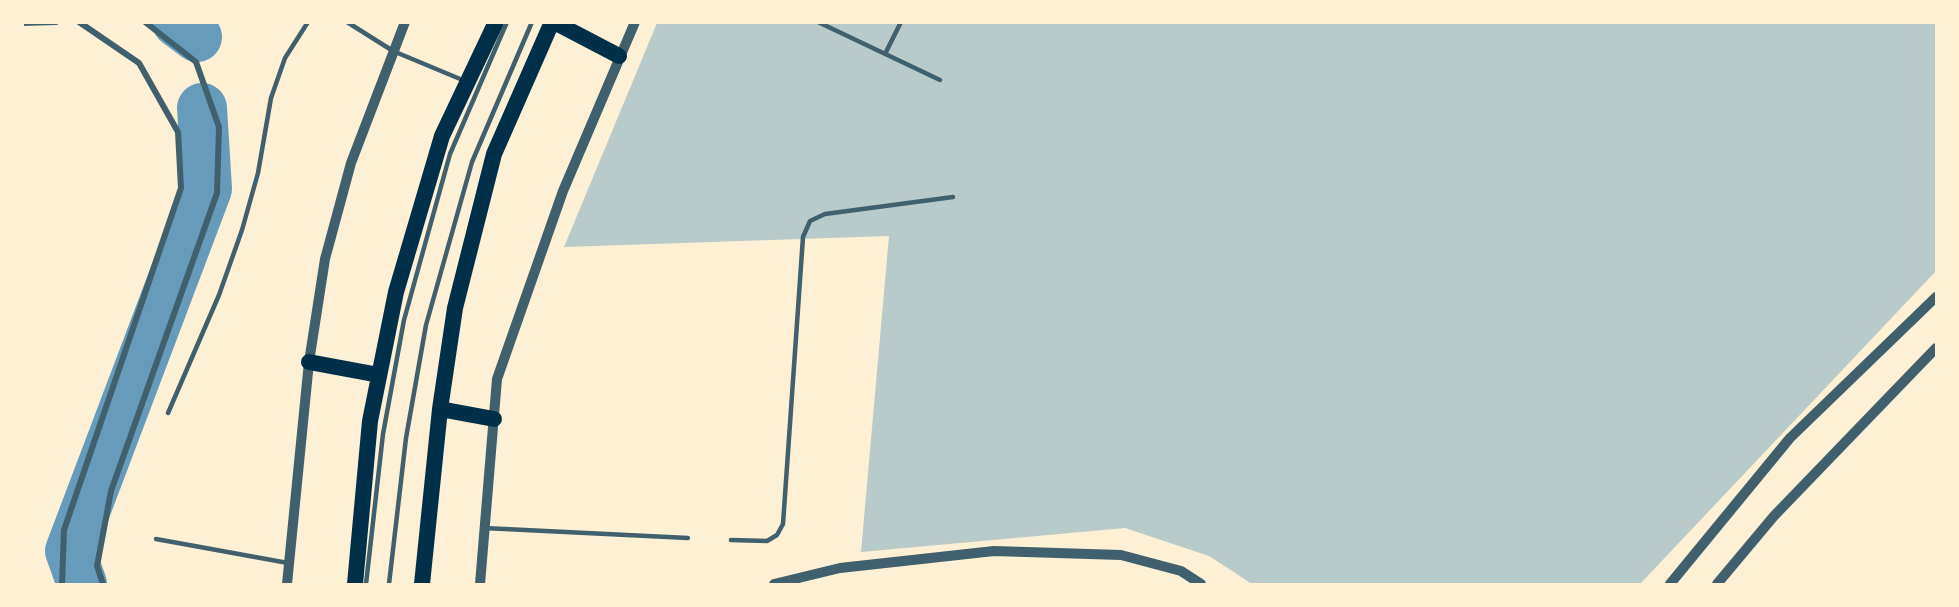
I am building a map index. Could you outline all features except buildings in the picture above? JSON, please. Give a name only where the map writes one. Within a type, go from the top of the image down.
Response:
[{"type":"highway","points":[[355,585],[370,421],[396,292],[442,136],[496,22]]},
{"type":"highway","points":[[422,585],[440,410],[454,308],[494,154],[553,22],[620,56]]},
{"type":"highway","points":[[309,362],[380,375]]},
{"type":"highway","points":[[440,410],[494,419]]},
{"type":"street","points":[[22,23],[56,22]]},
{"type":"street","points":[[62,585],[64,530],[181,188],[178,132],[139,63],[79,22]]},
{"type":"street","points":[[103,585],[98,566],[111,491],[216,193],[219,127],[196,62],[145,22]]},
{"type":"street","points":[[287,585],[309,362],[325,259],[351,163],[405,22]]},
{"type":"street","points":[[480,585],[497,379],[563,191],[635,22]]},
{"type":"street","points":[[1670,585],[1790,438],[1936,297]]},
{"type":"street","points":[[1717,585],[1774,516],[1936,348]]},
{"type":"street","points":[[774,585],[840,568],[994,551],[1121,555],[1181,571],[1201,585]]},
{"type":"lane","points":[[168,413],[219,295],[242,230],[258,173],[272,98],[285,58],[308,22]]},
{"type":"lane","points":[[347,22],[393,51],[468,82]]},
{"type":"lane","points":[[366,585],[383,435],[404,320],[450,154],[507,22]]},
{"type":"lane","points":[[389,585],[406,438],[426,325],[471,162],[532,22]]},
{"type":"lane","points":[[818,22],[940,80]]},
{"type":"lane","points":[[885,54],[901,22]]},
{"type":"lane","points":[[731,540],[767,540],[777,535],[783,524],[803,237],[810,221],[825,214],[953,197]]},
{"type":"lane","points":[[484,528],[688,538]]},
{"type":"lane","points":[[156,539],[288,563]]},
{"type":"shaded area","points":[[657,23],[1936,23],[1936,271],[1640,584],[1252,584],[1209,556],[1125,528],[861,552],[889,236],[564,247]]},
{"type":"waterway","points":[[177,22],[197,37]]},
{"type":"waterway","points":[[82,584],[70,551],[207,189],[202,108]]}]
